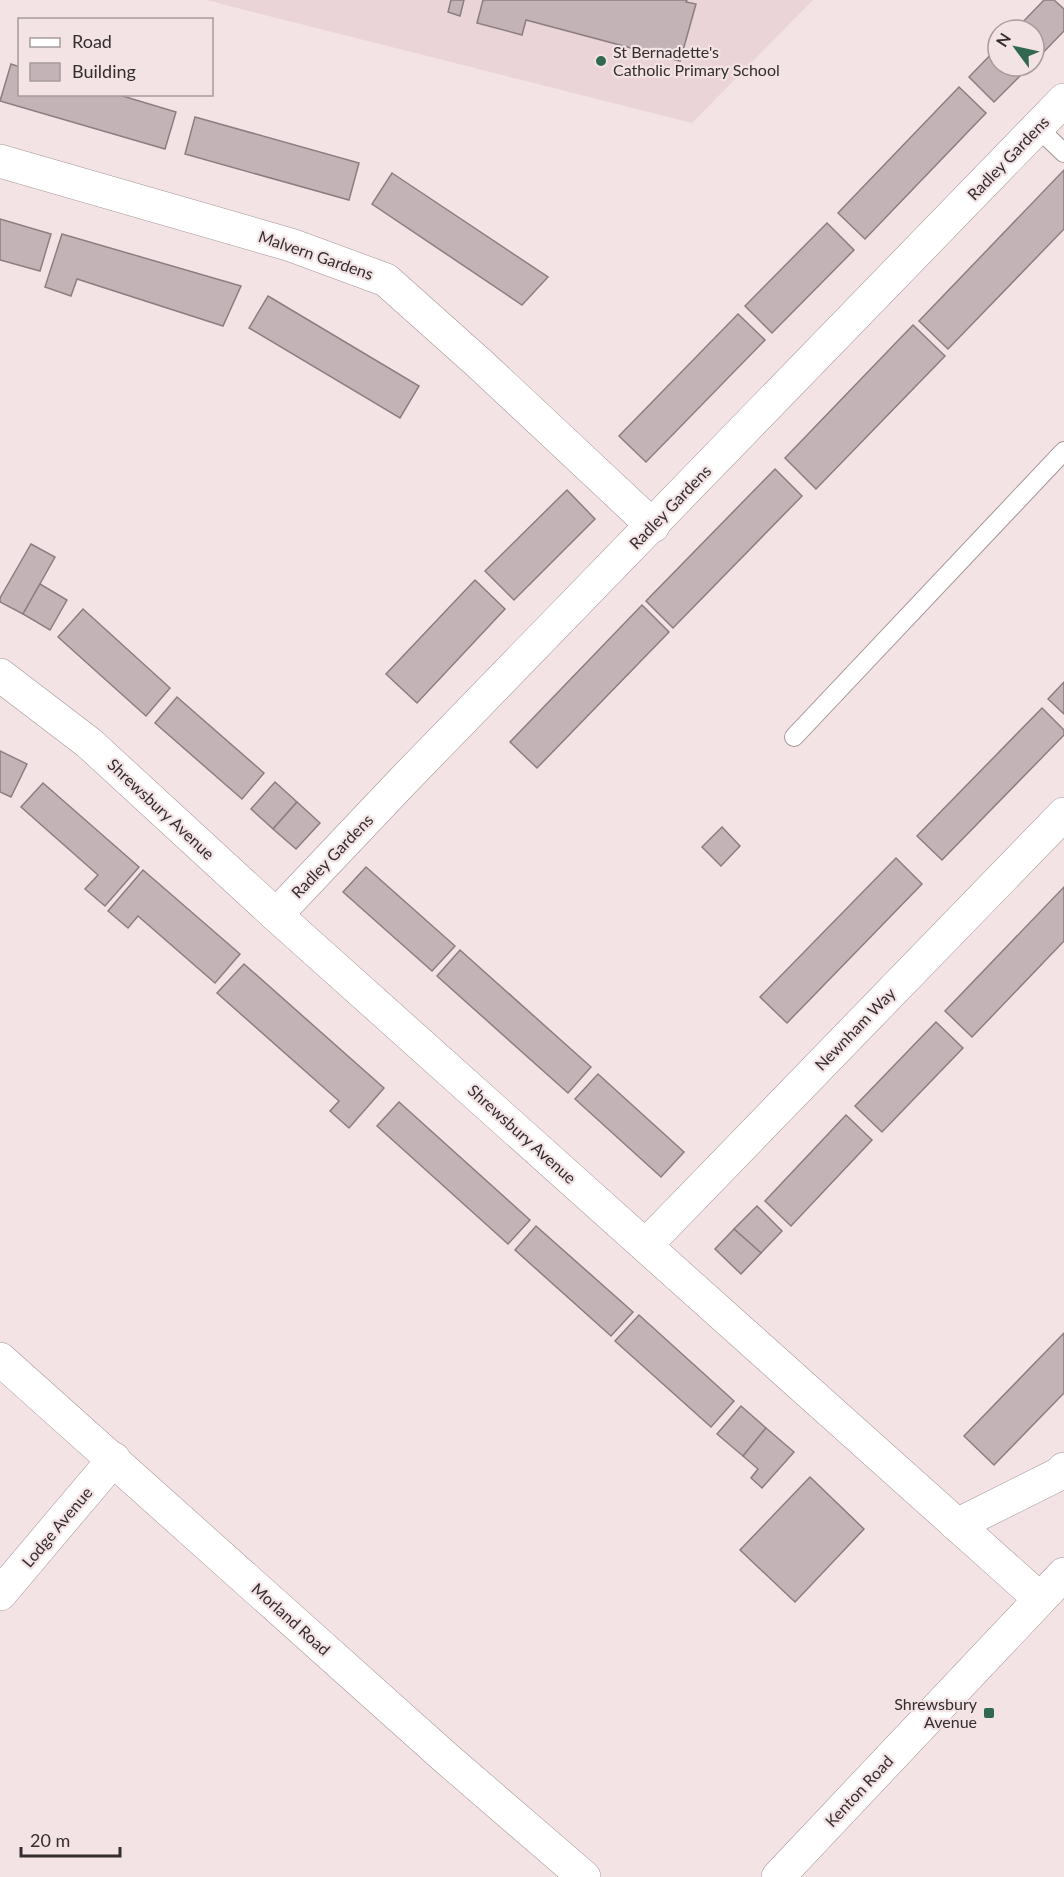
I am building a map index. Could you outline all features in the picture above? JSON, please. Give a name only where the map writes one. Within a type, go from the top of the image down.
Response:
[{"type":"street","name":"Radley Gardens","points":[[276,915],[1064,100]]},
{"type":"street","name":"Malvern Gardens","points":[[0,161],[291,245],[386,280],[480,364],[652,526]]},
{"type":"street","name":"Shrewsbury Avenue","points":[[0,675],[89,743],[276,915],[1040,1599]]},
{"type":"street","name":"Newnham Way","points":[[646,1245],[1064,814]]},
{"type":"street","name":"Morland Road","points":[[0,1359],[446,1758],[584,1877]]},
{"type":"street","name":"Lodge Avenue","points":[[0,1594],[114,1460]]},
{"type":"street","points":[[957,1525],[1059,1474],[1064,1469]]},
{"type":"street","name":"Kenton Road","points":[[778,1877],[1064,1574]]},
{"type":"lane","points":[[1037,127],[1064,153]]},
{"type":"lane","points":[[794,737],[1064,451]]},
{"type":"shaded area","name":"St Bernadette's Catholic Primary School","points":[[206,0],[813,0],[692,123]]},
{"type":"building","points":[[451,0],[464,0],[460,16],[448,12]]},
{"type":"building","points":[[483,0],[687,0],[686,2],[696,4],[680,61],[526,20],[522,35],[477,23]]},
{"type":"building","points":[[1044,0],[1054,0],[1064,9],[1064,31],[1046,50],[1046,18],[1027,18]]},
{"type":"building","points":[[986,59],[986,78],[1018,78],[994,102],[969,77]]},
{"type":"building","points":[[11,64],[18,66],[18,96],[123,96],[176,112],[165,149],[0,101]]},
{"type":"building","points":[[959,87],[986,113],[865,239],[838,213]]},
{"type":"building","points":[[195,117],[359,163],[349,200],[185,154]]},
{"type":"building","points":[[1064,170],[1064,229],[948,349],[919,321]]},
{"type":"building","points":[[392,173],[548,277],[522,305],[372,204]]},
{"type":"building","points":[[0,219],[51,234],[40,271],[0,260]]},
{"type":"building","points":[[827,223],[854,250],[772,333],[745,306]]},
{"type":"building","points":[[62,234],[241,286],[223,326],[77,279],[71,296],[45,287]]},
{"type":"building","points":[[268,296],[419,386],[400,418],[249,328]]},
{"type":"building","points":[[738,314],[765,340],[646,462],[619,436]]},
{"type":"building","points":[[913,325],[945,356],[816,489],[785,458]]},
{"type":"building","points":[[775,469],[802,496],[673,628],[646,601]]},
{"type":"building","points":[[567,490],[595,519],[514,600],[485,571]]},
{"type":"building","points":[[31,544],[55,557],[23,614],[0,602],[0,598]]},
{"type":"building","points":[[475,580],[505,609],[417,703],[386,674]]},
{"type":"building","points":[[40,584],[67,600],[50,630],[23,614]]},
{"type":"building","points":[[642,605],[669,632],[537,768],[510,742]]},
{"type":"building","points":[[83,609],[170,688],[146,716],[58,637]]},
{"type":"building","points":[[1064,682],[1064,714],[1048,699]]},
{"type":"building","points":[[177,697],[264,773],[242,799],[155,723]]},
{"type":"building","points":[[1042,708],[1064,730],[1064,735],[942,860],[917,836]]},
{"type":"building","points":[[0,751],[27,764],[11,797],[0,792]]},
{"type":"building","points":[[275,782],[297,802],[273,829],[251,809]]},
{"type":"building","points":[[43,783],[139,867],[105,906],[85,889],[98,875],[21,807]]},
{"type":"building","points":[[297,802],[320,823],[296,849],[273,829]]},
{"type":"building","points":[[722,827],[740,846],[721,866],[702,847]]},
{"type":"building","points":[[896,858],[922,884],[787,1023],[760,997]]},
{"type":"building","points":[[366,867],[455,946],[432,971],[343,892]]},
{"type":"building","points":[[143,870],[240,954],[215,983],[138,916],[128,928],[108,911]]},
{"type":"building","points":[[1064,887],[1064,941],[972,1037],[945,1011]]},
{"type":"building","points":[[460,950],[591,1067],[568,1093],[437,976]]},
{"type":"building","points":[[244,964],[384,1088],[349,1128],[330,1111],[339,1101],[217,993]]},
{"type":"building","points":[[936,1022],[963,1048],[882,1132],[855,1106]]},
{"type":"building","points":[[598,1074],[684,1152],[661,1177],[575,1099]]},
{"type":"building","points":[[399,1102],[530,1220],[508,1244],[377,1126]]},
{"type":"building","points":[[846,1115],[872,1140],[791,1226],[765,1201]]},
{"type":"building","points":[[757,1206],[782,1231],[761,1253],[734,1229]]},
{"type":"building","points":[[536,1226],[633,1312],[611,1336],[515,1250]]},
{"type":"building","points":[[734,1229],[761,1253],[741,1274],[715,1249]]},
{"type":"building","points":[[639,1315],[734,1401],[711,1427],[615,1341]]},
{"type":"building","points":[[1064,1333],[1064,1393],[994,1465],[964,1436]]},
{"type":"building","points":[[741,1406],[766,1428],[743,1456],[717,1434]]},
{"type":"building","points":[[766,1428],[794,1452],[762,1488],[751,1478],[758,1469],[743,1456]]},
{"type":"building","points":[[810,1477],[864,1529],[795,1602],[740,1550]]},
{"type":"place","name":"St Bernadette's Catholic Primary School","points":[[601,61]]},
{"type":"place","name":"Shrewsbury Avenue","points":[[989,1713]]}]
